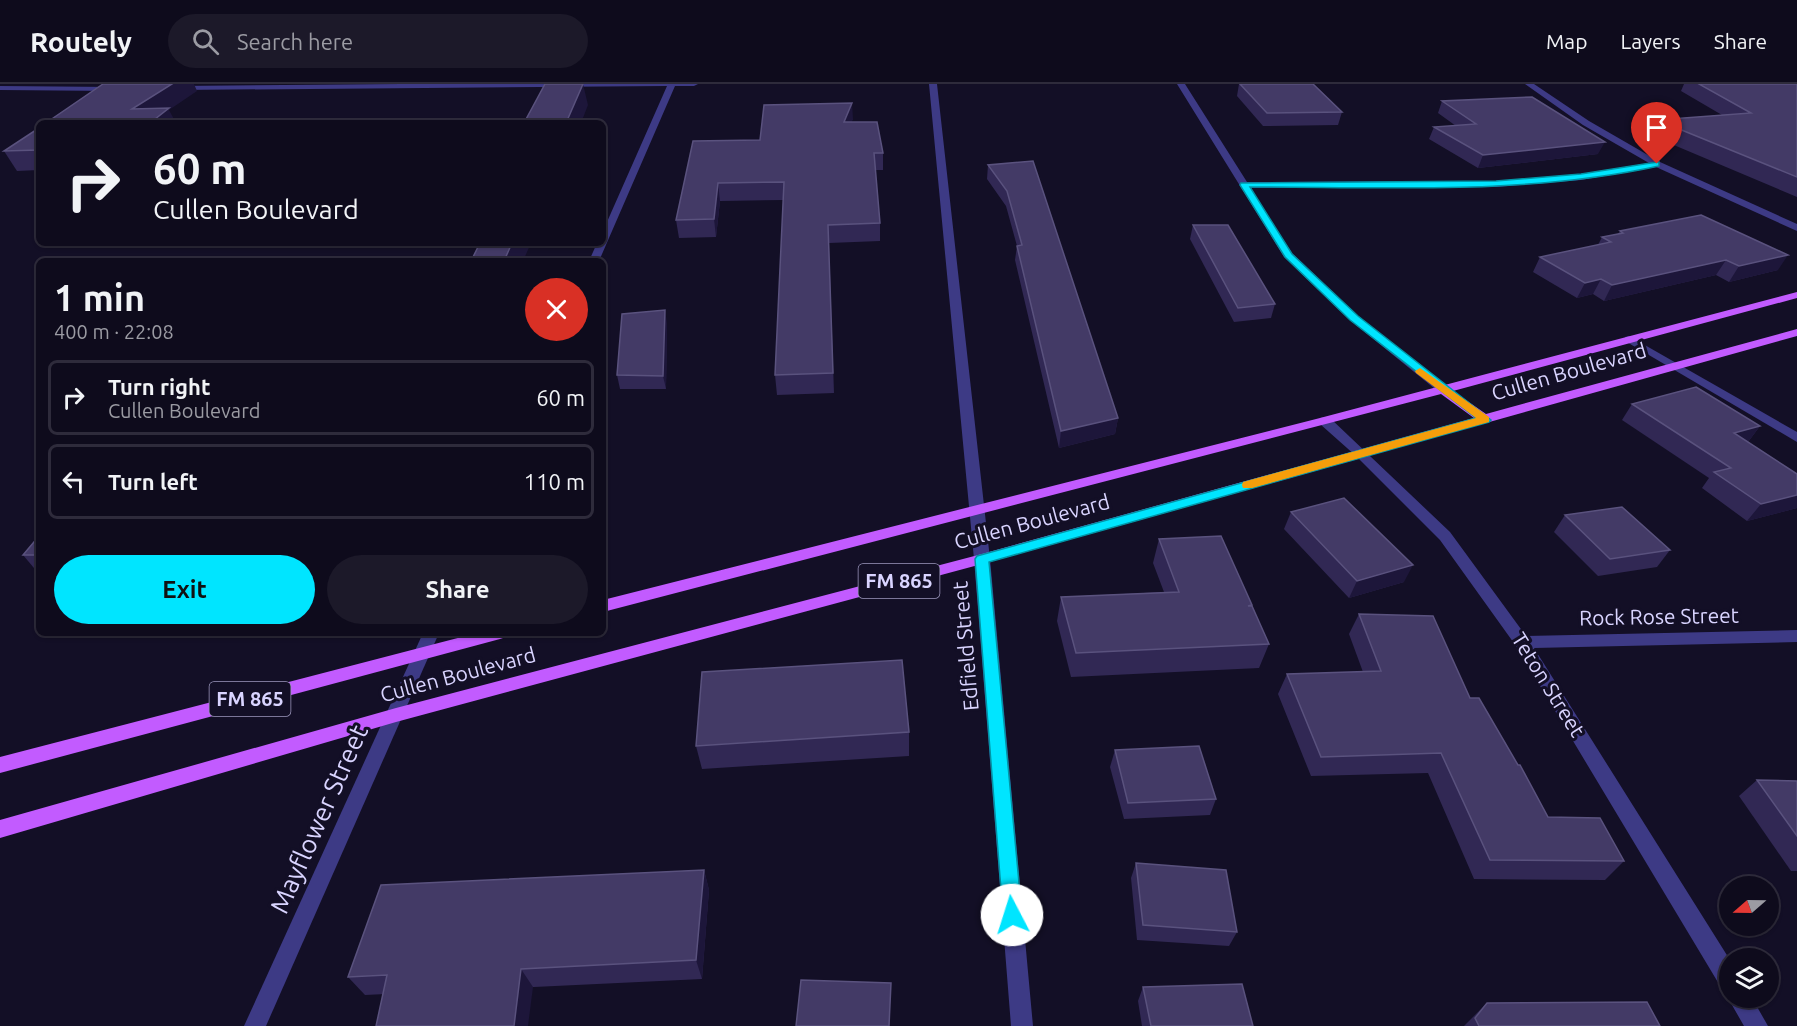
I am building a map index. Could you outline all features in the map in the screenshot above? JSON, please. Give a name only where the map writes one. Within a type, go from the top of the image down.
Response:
[{"type":"main road","name":"Cullen Boulevard","points":[[606,605],[1325,421],[1797,295]]},
{"type":"main road","name":"Cullen Boulevard","points":[[0,829],[396,714],[981,559],[1797,332]]},
{"type":"main road","points":[[1444,390],[1485,420]]},
{"type":"main road","name":"Cullen Boulevard","points":[[0,765],[488,636]]},
{"type":"street","points":[[606,235],[672,84]]},
{"type":"street","points":[[167,88],[694,84]]},
{"type":"street","name":"Edfield Street","points":[[933,84],[981,559],[1022,1026]]},
{"type":"street","points":[[1180,84],[1288,255],[1354,318],[1444,390]]},
{"type":"street","points":[[1529,84],[1586,123],[1657,164],[1797,228]]},
{"type":"street","points":[[1,86],[121,88]]},
{"type":"street","points":[[1244,185],[1496,184],[1581,177],[1657,164]]},
{"type":"street","points":[[1629,339],[1797,438]]},
{"type":"street","name":"Teton Street","points":[[1325,421],[1361,453],[1444,536],[1522,642],[1719,963]]},
{"type":"street","name":"Mayflower Street","points":[[255,1026],[430,636]]},
{"type":"street","name":"Rock Rose Street","points":[[1522,642],[1797,636]]},
{"type":"street","points":[[1745,1008],[1757,1026]]},
{"type":"building","points":[[103,84],[172,84],[132,109],[169,108],[154,120],[50,120]]},
{"type":"building","points":[[545,84],[583,84],[567,120],[526,120]]},
{"type":"building","points":[[1240,84],[1313,84],[1342,112],[1267,113]]},
{"type":"building","points":[[1699,84],[1797,84],[1797,177],[1657,120],[1751,113]]},
{"type":"building","points":[[1532,97],[1605,142],[1483,155],[1434,127],[1476,124],[1442,101]]},
{"type":"building","points":[[852,103],[844,122],[877,122],[883,153],[874,153],[880,223],[828,225],[833,373],[775,375],[784,182],[718,183],[714,219],[676,220],[693,141],[760,140],[764,105]]},
{"type":"building","points":[[36,130],[36,150],[4,151]]},
{"type":"building","points":[[1033,161],[1118,418],[1061,431],[1017,246],[1022,245],[1007,191],[988,165]]},
{"type":"building","points":[[1701,215],[1788,255],[1739,266],[1726,260],[1612,285],[1601,279],[1585,283],[1540,257],[1611,242],[1602,237],[1623,233],[1620,231]]},
{"type":"building","points":[[1193,225],[1228,225],[1275,304],[1238,308]]},
{"type":"building","points":[[478,246],[511,246],[505,258],[472,258]]},
{"type":"building","points":[[665,310],[663,376],[617,375],[622,314]]},
{"type":"building","points":[[1696,387],[1760,426],[1734,433],[1797,474],[1797,495],[1761,504],[1714,472],[1731,468],[1632,404]]},
{"type":"building","points":[[1344,498],[1413,565],[1357,581],[1291,512]]},
{"type":"building","points":[[1622,507],[1670,550],[1610,559],[1565,515]]},
{"type":"building","points":[[1221,536],[1252,605],[1248,606],[1252,606],[1269,644],[1076,653],[1061,597],[1179,592],[1159,539]]},
{"type":"building","points":[[36,540],[36,555],[23,555]]},
{"type":"building","points":[[1359,614],[1433,616],[1470,698],[1479,698],[1520,765],[1548,817],[1600,818],[1624,861],[1490,860],[1441,753],[1321,757],[1287,674],[1381,671]]},
{"type":"building","points":[[902,660],[909,732],[696,746],[702,672]]},
{"type":"building","points":[[1199,746],[1216,799],[1128,803],[1115,750]]},
{"type":"building","points":[[1757,780],[1797,781],[1797,836]]},
{"type":"building","points":[[1136,863],[1226,870],[1237,932],[1143,925]]},
{"type":"building","points":[[704,870],[696,960],[521,969],[514,1026],[376,1026],[387,975],[348,977],[381,885]]},
{"type":"building","points":[[801,980],[891,983],[889,1026],[796,1026]]},
{"type":"building","points":[[1242,984],[1253,1026],[1151,1026],[1143,987]]},
{"type":"building","points":[[1647,1002],[1660,1026],[1479,1026],[1475,1018],[1487,1003]]},
{"type":"slow traffic","points":[[1248,485],[1485,420],[1420,371]]},
{"type":"route","points":[[1012,915],[981,559],[1485,420],[1354,318],[1288,255],[1244,185],[1496,184],[1581,177],[1657,164]]}]
